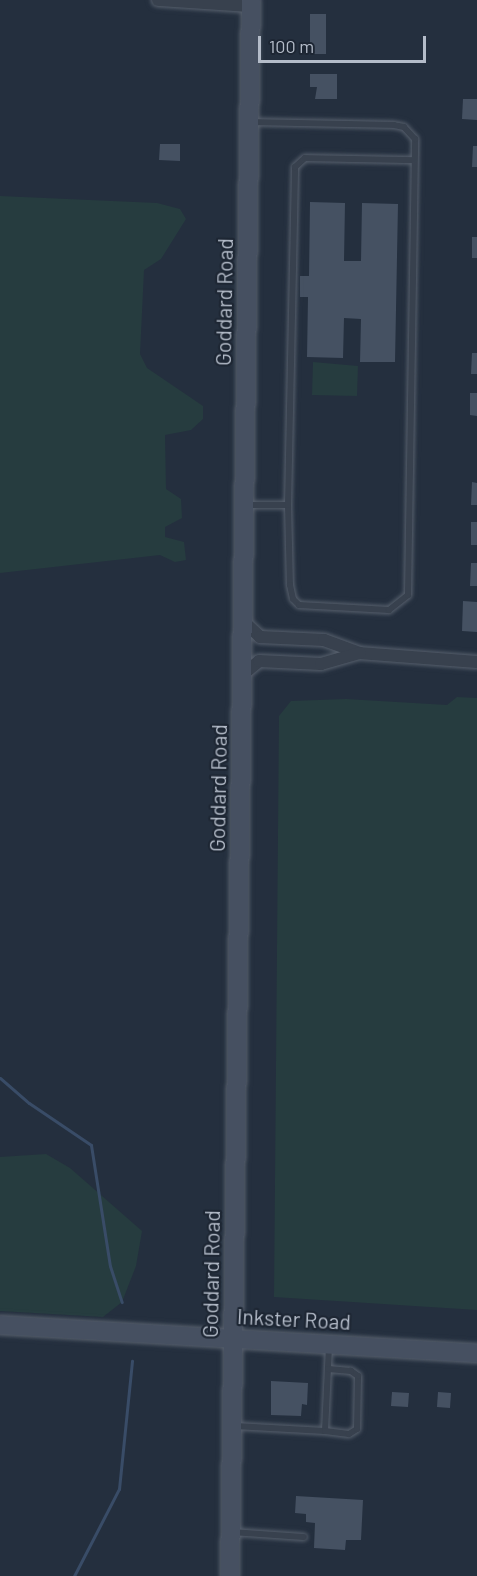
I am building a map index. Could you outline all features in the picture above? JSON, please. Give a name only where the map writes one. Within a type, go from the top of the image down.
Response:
[{"type":"main road","name":"Goddard Road","points":[[230,1576],[251,3]]},
{"type":"main road","name":"Inkster Road","points":[[0,1325],[477,1353]]},
{"type":"street","points":[[158,0],[251,3]]},
{"type":"street","points":[[243,621],[260,638],[324,640],[359,652],[477,662]]},
{"type":"street","points":[[242,675],[259,661],[321,664],[359,652]]},
{"type":"lane","points":[[249,122],[404,127],[415,139],[408,596],[403,603],[389,610],[299,605],[293,599],[290,585],[288,505],[295,167],[305,158],[414,160]]},
{"type":"lane","points":[[244,505],[288,505]]},
{"type":"lane","points":[[325,1431],[329,1344]]},
{"type":"lane","points":[[232,1425],[349,1434],[357,1429],[358,1376],[351,1371],[328,1369]]},
{"type":"lane","points":[[231,1532],[304,1537]]},
{"type":"green space","points":[[0,196],[157,203],[180,209],[186,219],[161,259],[144,270],[140,354],[147,368],[203,406],[203,419],[191,430],[165,435],[166,489],[181,499],[182,518],[165,527],[165,537],[184,542],[186,560],[175,562],[160,555],[0,573]]},
{"type":"green space","points":[[313,362],[358,366],[357,396],[312,395]]},
{"type":"green space","points":[[457,697],[477,698],[477,1310],[274,1297],[279,716],[291,701],[346,699],[447,705]]},
{"type":"green space","points":[[46,1154],[70,1168],[142,1231],[136,1266],[122,1302],[103,1317],[0,1311],[0,1157]]},
{"type":"building","points":[[310,14],[326,14],[326,54],[310,54]]},
{"type":"building","points":[[310,74],[337,74],[337,99],[315,99],[317,87],[310,87]]},
{"type":"building","points":[[463,99],[477,99],[477,120],[462,119]]},
{"type":"building","points":[[160,144],[180,144],[180,161],[159,160]]},
{"type":"building","points":[[473,146],[477,146],[477,167],[472,167]]},
{"type":"building","points":[[310,202],[345,203],[344,261],[361,261],[362,203],[398,204],[395,362],[360,362],[361,319],[344,318],[343,358],[307,357],[308,297],[300,297],[300,276],[309,276]]},
{"type":"building","points":[[472,237],[477,237],[477,258],[472,258]]},
{"type":"building","points":[[472,353],[477,353],[477,374],[471,374]]},
{"type":"building","points":[[470,393],[477,393],[477,416],[470,415]]},
{"type":"building","points":[[472,482],[477,483],[477,505],[471,505]]},
{"type":"building","points":[[471,522],[477,522],[477,545],[471,545]]},
{"type":"building","points":[[471,563],[477,563],[477,586],[470,586]]},
{"type":"building","points":[[463,601],[477,602],[477,632],[462,631]]},
{"type":"building","points":[[271,1381],[308,1383],[307,1405],[302,1404],[301,1416],[271,1415]]},
{"type":"building","points":[[392,1392],[409,1393],[408,1407],[391,1406]]},
{"type":"building","points":[[438,1392],[451,1393],[450,1408],[437,1407]]},
{"type":"building","points":[[296,1496],[363,1500],[361,1540],[346,1540],[345,1550],[314,1548],[315,1523],[306,1522],[306,1514],[295,1513]]},
{"type":"waterway","points":[[0,1078],[29,1103],[91,1145],[110,1266],[122,1302]]},
{"type":"waterway","points":[[74,1576],[119,1489],[132,1361]]}]
